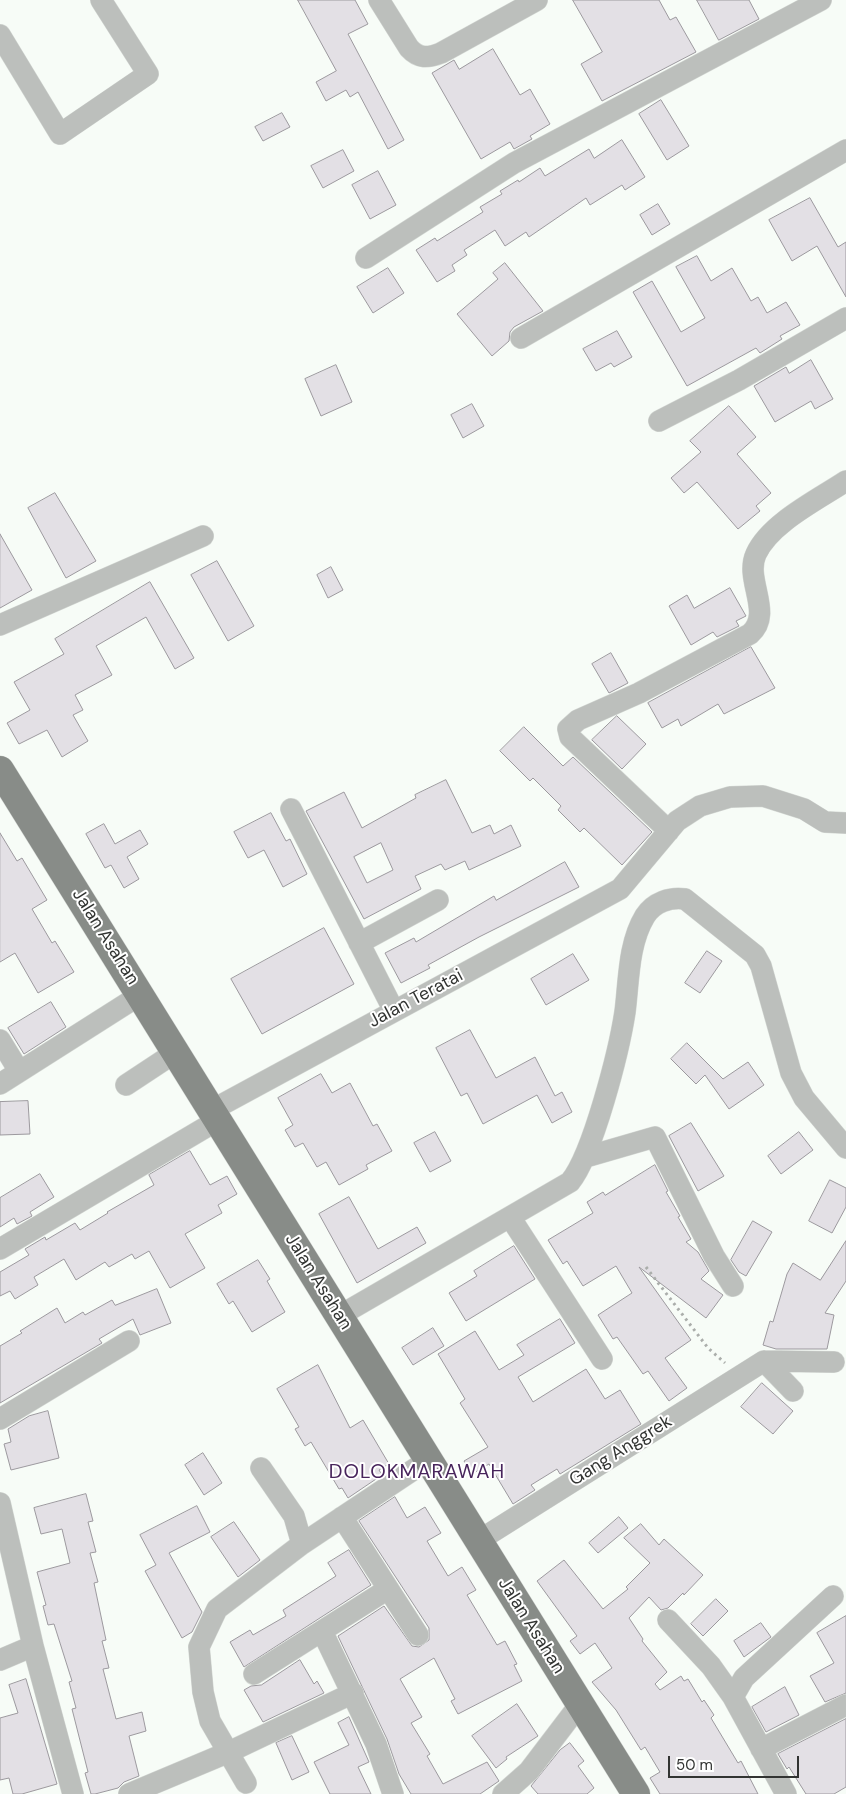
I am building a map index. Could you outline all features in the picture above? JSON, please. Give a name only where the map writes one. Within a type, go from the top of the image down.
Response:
[{"type":"main road","name":"Jalan Asahan","points":[[1,774],[176,1052],[636,1794]]},
{"type":"street","points":[[0,35],[60,134],[148,74],[100,0]]},
{"type":"street","points":[[379,0],[409,48],[415,55],[424,57],[441,52],[537,0]]},
{"type":"street","points":[[366,258],[514,163],[821,0]]},
{"type":"street","points":[[521,338],[846,150]]},
{"type":"street","points":[[659,420],[738,380],[846,318]]},
{"type":"street","points":[[846,481],[771,533],[756,553],[751,571],[761,613],[757,627],[750,634],[638,693],[578,720],[568,729],[570,737],[669,831],[677,821],[700,806],[738,796],[763,796],[804,809],[825,822],[846,823]]},
{"type":"street","points":[[0,625],[203,536]]},
{"type":"street","points":[[291,809],[394,1011]]},
{"type":"street","name":"Jalan Teratai","points":[[0,1249],[215,1115],[394,1011],[620,889],[669,831]]},
{"type":"street","points":[[339,1316],[570,1182],[578,1172],[586,1157],[612,1070],[625,1014],[630,958],[638,934],[645,915],[660,903],[672,897],[684,899],[755,954],[762,966],[791,1073],[804,1098],[846,1148]]},
{"type":"street","points":[[359,943],[438,900]]},
{"type":"street","points":[[0,1084],[140,995]]},
{"type":"street","points":[[0,1040],[19,1072]]},
{"type":"street","points":[[126,1085],[176,1052]]},
{"type":"street","points":[[586,1157],[655,1137],[714,1256],[733,1286]]},
{"type":"street","points":[[510,1217],[602,1359]]},
{"type":"street","points":[[0,1419],[128,1341]]},
{"type":"street","points":[[764,1361],[834,1362]]},
{"type":"street","points":[[764,1361],[793,1391]]},
{"type":"street","name":"Gang Anggrek","points":[[478,1541],[764,1361]]},
{"type":"street","points":[[246,1783],[207,1712],[203,1692],[198,1647],[217,1609],[302,1544],[428,1460]]},
{"type":"street","points":[[261,1468],[294,1516],[302,1544]]},
{"type":"street","points":[[0,1503],[33,1646],[72,1794]]},
{"type":"street","points":[[342,1517],[418,1635]]},
{"type":"street","points":[[254,1674],[388,1590]]},
{"type":"street","points":[[733,1697],[744,1678],[833,1596]]},
{"type":"street","points":[[668,1620],[711,1666],[733,1697],[786,1794]]},
{"type":"street","points":[[322,1631],[354,1692],[376,1744],[393,1794]]},
{"type":"street","points":[[0,1660],[33,1646]]},
{"type":"street","points":[[130,1794],[229,1752],[354,1692]]},
{"type":"street","points":[[503,1794],[529,1771],[580,1704]]},
{"type":"street","points":[[761,1749],[846,1705]]},
{"type":"path","points":[[646,1267],[708,1348],[739,1376]]},
{"type":"building","points":[[298,0],[355,0],[368,24],[348,34],[404,140],[388,149],[358,92],[350,97],[346,90],[326,101],[316,82],[336,71]]},
{"type":"building","points":[[573,0],[659,0],[670,20],[676,17],[696,52],[602,101],[581,64],[602,52]]},
{"type":"building","points":[[697,0],[749,0],[759,19],[719,40]]},
{"type":"building","points":[[493,49],[520,95],[530,89],[550,124],[530,136],[532,139],[514,149],[510,142],[481,159],[432,73],[454,60],[459,69]]},
{"type":"building","points":[[661,100],[689,146],[667,160],[639,114]]},
{"type":"building","points":[[282,113],[290,127],[263,141],[255,127]]},
{"type":"building","points":[[622,140],[645,177],[625,190],[622,185],[590,205],[586,198],[529,237],[526,232],[505,246],[495,230],[464,250],[467,255],[452,265],[455,271],[437,282],[416,250],[435,238],[437,241],[483,212],[480,207],[502,194],[500,191],[518,180],[519,182],[540,168],[545,176],[589,149],[594,158]]},
{"type":"building","points":[[343,150],[354,171],[323,188],[311,166]]},
{"type":"building","points":[[378,171],[396,205],[370,219],[352,185]]},
{"type":"building","points":[[810,198],[838,247],[846,242],[846,297],[817,246],[792,261],[769,220]]},
{"type":"building","points":[[658,204],[670,224],[652,235],[640,215]]},
{"type":"building","points":[[697,256],[711,281],[732,268],[751,301],[758,297],[767,313],[786,302],[800,325],[780,336],[782,339],[760,353],[756,348],[687,386],[633,292],[652,281],[681,332],[705,318],[676,267]]},
{"type":"building","points":[[505,263],[543,311],[514,327],[510,332],[509,341],[492,356],[457,314],[498,279],[493,273]]},
{"type":"building","points":[[388,268],[404,293],[373,313],[357,287]]},
{"type":"building","points":[[617,331],[632,357],[614,367],[611,363],[596,371],[583,349]]},
{"type":"building","points":[[811,360],[833,399],[815,409],[811,401],[775,422],[754,386],[786,367],[789,373]]},
{"type":"building","points":[[336,365],[352,402],[321,416],[305,379]]},
{"type":"building","points":[[472,404],[484,426],[463,438],[451,415]]},
{"type":"building","points":[[729,406],[756,437],[737,454],[771,493],[756,506],[760,511],[738,529],[697,482],[684,493],[671,478],[701,452],[690,441]]},
{"type":"building","points":[[55,493],[96,561],[66,578],[28,508]]},
{"type":"building","points":[[0,534],[32,590],[0,608]]},
{"type":"building","points":[[217,561],[254,626],[228,641],[191,575]]},
{"type":"building","points":[[331,567],[343,590],[328,598],[317,575]]},
{"type":"building","points":[[150,582],[194,658],[175,669],[146,617],[96,646],[112,675],[75,695],[83,710],[73,715],[88,741],[62,757],[47,730],[19,744],[7,723],[30,710],[14,682],[64,654],[55,639]]},
{"type":"building","points":[[730,588],[746,616],[736,621],[739,626],[717,637],[713,632],[691,645],[669,606],[687,595],[694,608]]},
{"type":"building","points":[[751,647],[775,688],[724,714],[718,704],[681,726],[678,719],[662,728],[648,703]]},
{"type":"building","points":[[611,653],[628,683],[609,693],[592,664]]},
{"type":"building","points":[[617,716],[646,744],[622,769],[592,740]]},
{"type":"building","points":[[524,727],[563,766],[573,757],[652,832],[622,865],[584,828],[580,832],[558,810],[561,806],[533,778],[530,781],[500,751]]},
{"type":"building","points":[[446,780],[472,833],[490,825],[494,834],[511,825],[521,846],[469,870],[465,861],[445,870],[441,864],[415,876],[421,889],[364,919],[306,811],[344,792],[362,828],[416,798],[415,795]],"holes":[[[381,843],[393,870],[367,883],[354,857]]]},
{"type":"building","points":[[271,813],[286,841],[290,839],[307,874],[283,887],[264,850],[248,858],[234,832]]},
{"type":"building","points":[[104,824],[115,844],[140,830],[148,844],[127,857],[139,879],[124,888],[111,865],[105,868],[86,834]]},
{"type":"building","points":[[0,833],[17,861],[22,858],[47,900],[32,909],[52,943],[55,941],[74,972],[38,993],[15,953],[0,962]]},
{"type":"building","points":[[565,862],[579,887],[479,937],[428,965],[430,968],[401,983],[385,953],[414,938],[416,942],[494,896],[496,900]]},
{"type":"building","points":[[324,928],[354,984],[262,1034],[231,979]]},
{"type":"building","points":[[707,951],[722,961],[700,993],[685,983]]},
{"type":"building","points":[[573,954],[589,980],[546,1005],[531,979]]},
{"type":"building","points":[[51,1002],[66,1027],[24,1054],[8,1028]]},
{"type":"building","points":[[470,1030],[496,1078],[535,1057],[555,1096],[562,1092],[572,1112],[552,1123],[537,1095],[483,1124],[467,1093],[461,1096],[436,1048]]},
{"type":"building","points":[[687,1043],[723,1079],[748,1062],[764,1085],[729,1109],[705,1075],[696,1084],[671,1059]]},
{"type":"building","points":[[321,1074],[332,1093],[350,1083],[373,1126],[377,1124],[392,1151],[366,1165],[368,1169],[339,1185],[326,1162],[317,1167],[303,1143],[295,1147],[285,1130],[293,1125],[278,1098]]},
{"type":"building","points":[[28,1101],[30,1134],[0,1135],[0,1102]]},
{"type":"building","points":[[691,1123],[724,1176],[698,1191],[669,1136]]},
{"type":"building","points":[[435,1132],[451,1161],[430,1172],[414,1143]]},
{"type":"building","points":[[799,1132],[813,1150],[781,1174],[768,1156]]},
{"type":"building","points":[[190,1151],[210,1185],[227,1176],[237,1194],[218,1205],[222,1213],[185,1234],[205,1268],[170,1288],[149,1251],[135,1259],[132,1254],[109,1267],[105,1262],[76,1280],[64,1259],[34,1277],[38,1285],[15,1299],[10,1291],[0,1296],[0,1272],[29,1255],[25,1249],[45,1237],[46,1240],[75,1223],[80,1230],[154,1185],[149,1175]]},
{"type":"building","points":[[655,1165],[668,1191],[666,1192],[680,1216],[678,1217],[691,1239],[686,1242],[698,1252],[709,1271],[701,1279],[723,1295],[706,1318],[639,1267],[691,1340],[665,1358],[687,1388],[669,1401],[648,1371],[643,1374],[617,1337],[613,1339],[598,1315],[632,1293],[616,1266],[583,1286],[567,1261],[563,1264],[548,1240],[593,1213],[587,1202],[603,1192],[605,1195]]},
{"type":"building","points":[[40,1174],[54,1197],[30,1212],[32,1216],[17,1224],[14,1218],[0,1227],[0,1198]]},
{"type":"building","points":[[830,1180],[846,1188],[846,1207],[832,1233],[809,1221]]},
{"type":"building","points":[[349,1197],[378,1249],[417,1227],[426,1243],[357,1283],[319,1214]]},
{"type":"building","points":[[753,1221],[772,1232],[746,1276],[739,1272],[731,1260]]},
{"type":"building","points":[[846,1241],[846,1281],[825,1313],[834,1315],[827,1349],[776,1349],[763,1345],[770,1321],[773,1322],[787,1274],[793,1263],[820,1280]]},
{"type":"building","points":[[514,1246],[535,1279],[466,1321],[449,1293],[477,1276],[474,1271]]},
{"type":"building","points":[[258,1260],[270,1279],[267,1281],[285,1312],[252,1332],[233,1301],[229,1304],[217,1284]]},
{"type":"building","points":[[157,1289],[171,1323],[140,1335],[133,1319],[99,1339],[102,1343],[0,1403],[0,1346],[22,1333],[20,1331],[57,1308],[65,1323],[83,1312],[85,1315],[112,1300],[115,1305]]},
{"type":"building","points":[[560,1319],[575,1343],[518,1377],[533,1402],[586,1369],[605,1399],[620,1390],[641,1424],[560,1474],[557,1469],[531,1485],[535,1490],[513,1504],[489,1464],[472,1474],[464,1461],[488,1447],[460,1403],[465,1399],[438,1354],[475,1331],[499,1370],[524,1355],[517,1345]]},
{"type":"building","points":[[433,1328],[444,1346],[413,1365],[402,1348]]},
{"type":"building","points":[[318,1365],[350,1428],[363,1420],[389,1464],[379,1470],[382,1475],[348,1498],[342,1488],[339,1489],[311,1442],[305,1446],[295,1429],[299,1427],[277,1389]]},
{"type":"building","points":[[762,1383],[793,1411],[773,1434],[741,1407]]},
{"type":"building","points":[[48,1411],[59,1458],[11,1470],[4,1444],[11,1442],[8,1429],[29,1416]]},
{"type":"building","points":[[203,1453],[222,1483],[204,1495],[185,1465]]},
{"type":"building","points":[[86,1494],[93,1521],[88,1522],[96,1552],[90,1553],[98,1582],[94,1583],[106,1640],[102,1641],[109,1668],[103,1669],[116,1719],[142,1712],[146,1731],[129,1736],[139,1776],[124,1782],[118,1788],[95,1794],[91,1794],[85,1773],[88,1772],[72,1709],[76,1708],[69,1682],[72,1681],[54,1624],[48,1625],[43,1606],[46,1605],[37,1572],[70,1563],[62,1529],[41,1534],[34,1508]]},
{"type":"building","points":[[395,1497],[407,1518],[425,1507],[441,1533],[427,1541],[448,1576],[462,1567],[476,1590],[467,1595],[497,1645],[505,1641],[517,1664],[514,1665],[522,1681],[458,1714],[451,1701],[455,1699],[434,1658],[400,1679],[422,1717],[411,1723],[430,1754],[427,1756],[443,1784],[487,1762],[499,1781],[480,1794],[411,1794],[399,1774],[387,1739],[338,1636],[384,1606],[412,1646],[419,1647],[429,1640],[429,1628],[359,1521]]},
{"type":"building","points":[[197,1506],[210,1532],[169,1553],[202,1612],[192,1632],[182,1638],[145,1571],[156,1565],[140,1535]]},
{"type":"building","points":[[619,1517],[628,1528],[598,1553],[589,1543]]},
{"type":"building","points":[[234,1522],[260,1560],[238,1577],[211,1537]]},
{"type":"building","points":[[641,1524],[659,1545],[664,1539],[703,1575],[684,1595],[683,1593],[668,1608],[661,1610],[649,1597],[629,1618],[643,1639],[642,1641],[667,1672],[655,1684],[660,1690],[681,1676],[684,1681],[688,1679],[702,1702],[704,1700],[714,1715],[711,1718],[738,1763],[741,1761],[758,1794],[660,1794],[650,1778],[660,1772],[645,1747],[641,1750],[616,1710],[592,1682],[612,1668],[595,1643],[580,1654],[570,1641],[577,1636],[537,1581],[564,1560],[603,1609],[628,1589],[626,1587],[650,1563],[624,1538]]},
{"type":"building","points":[[349,1550],[371,1585],[244,1667],[230,1642],[250,1630],[253,1635],[286,1616],[283,1610],[336,1576],[328,1563]]},
{"type":"building","points":[[716,1599],[728,1611],[703,1636],[691,1624]]},
{"type":"building","points":[[846,1616],[846,1693],[825,1702],[810,1676],[834,1663],[817,1633]]},
{"type":"building","points":[[761,1623],[771,1637],[744,1657],[734,1641]]},
{"type":"building","points":[[300,1660],[314,1684],[317,1681],[324,1693],[263,1722],[244,1690],[251,1686],[261,1685]]},
{"type":"building","points":[[26,1679],[57,1784],[22,1794],[13,1794],[9,1778],[0,1780],[0,1718],[18,1713],[9,1685]]},
{"type":"building","points":[[785,1687],[799,1715],[766,1732],[752,1707]]},
{"type":"building","points":[[517,1704],[538,1736],[506,1757],[507,1759],[496,1768],[472,1736]]},
{"type":"building","points":[[349,1717],[369,1762],[358,1767],[371,1794],[330,1794],[314,1762],[349,1745],[338,1723]]},
{"type":"building","points":[[846,1719],[846,1787],[834,1794],[806,1794],[789,1767],[787,1769],[778,1754]]},
{"type":"building","points":[[292,1736],[309,1772],[292,1780],[276,1743]]},
{"type":"building","points":[[570,1743],[584,1761],[578,1766],[594,1788],[587,1794],[538,1794],[531,1786],[560,1750]]},
{"type":"district","name":"DOLOKMARAWAH","points":[[417,1473]]}]
